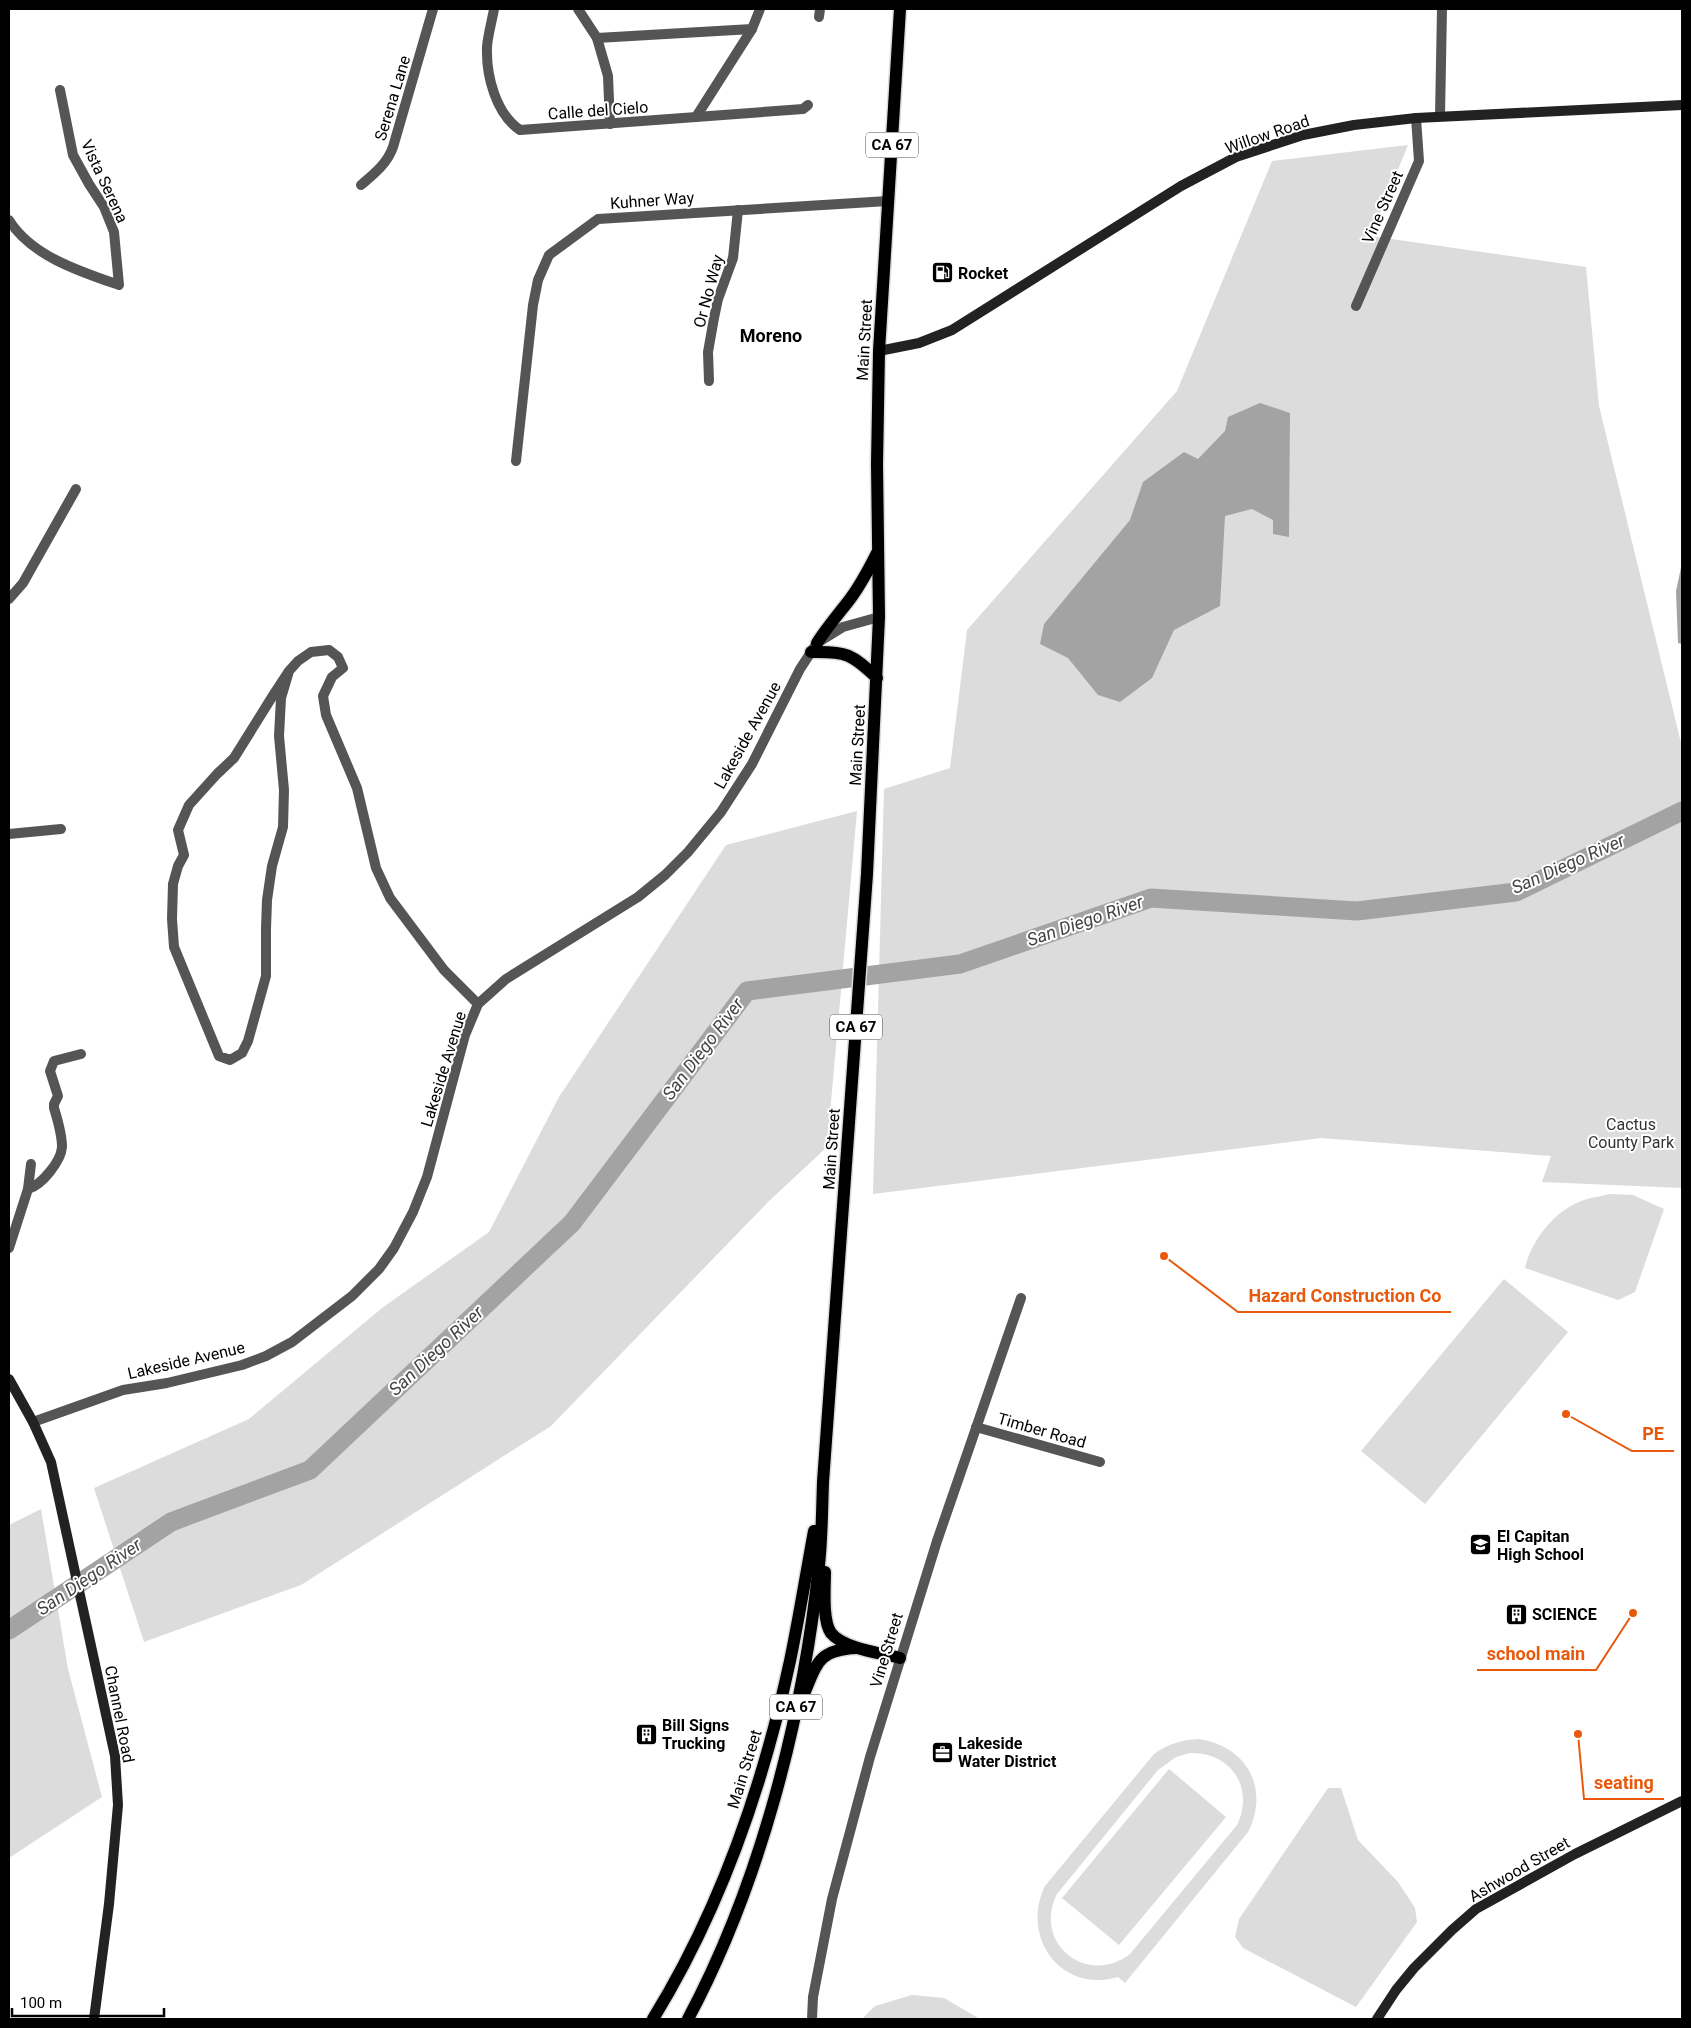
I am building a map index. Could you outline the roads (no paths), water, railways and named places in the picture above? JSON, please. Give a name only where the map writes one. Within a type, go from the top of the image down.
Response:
[{"type":"main road","name":"Main Street","points":[[688,2019],[704,1989],[732,1925],[778,1784],[793,1720],[816,1591],[866,893],[872,782],[879,617],[877,464],[879,351],[900,9]]},
{"type":"main road","name":"Willow Road","points":[[879,351],[919,343],[952,330],[1181,186],[1236,157],[1311,134],[1354,124],[1440,116],[1682,105]]},
{"type":"main road","points":[[876,678],[858,660],[814,648],[828,626],[848,603],[864,579],[878,551]]},
{"type":"main road","points":[[9,1379],[33,1422]]},
{"type":"main road","name":"Channel Road","points":[[33,1422],[51,1462],[115,1756],[118,1805],[109,1904],[94,2019]]},
{"type":"main road","name":"Main Street","points":[[653,2019],[671,1990],[713,1906],[760,1778],[790,1662],[823,1482]]},
{"type":"main road","points":[[823,1482],[825,1605],[828,1624],[832,1632],[841,1640],[859,1648],[900,1658]]},
{"type":"main road","points":[[793,1720],[821,1658],[829,1652],[840,1649],[859,1648]]},
{"type":"main road","name":"Ashwood Street","points":[[1377,2019],[1396,1990],[1414,1968],[1476,1909],[1575,1854],[1682,1801]]},
{"type":"street","name":"Serena Lane","points":[[361,185],[379,169],[390,156],[394,147],[433,9]]},
{"type":"street","name":"Calle del Cielo","points":[[494,9],[487,47],[489,77],[497,100],[511,124],[520,130],[803,109],[808,105]]},
{"type":"street","points":[[578,9],[597,38],[608,76],[610,124]]},
{"type":"street","points":[[696,117],[752,29],[760,9]]},
{"type":"street","points":[[1440,116],[1442,9]]},
{"type":"street","points":[[597,38],[752,29]]},
{"type":"street","name":"Vista Serena","points":[[9,220],[15,230],[40,250],[80,272],[119,285],[114,232],[104,207],[88,184],[73,155],[60,90]]},
{"type":"street","name":"Vine Street","points":[[1356,306],[1419,161],[1416,118]]},
{"type":"street","name":"Kuhner Way","points":[[516,461],[538,280],[548,255],[598,219],[888,202]]},
{"type":"street","name":"Or No Way","points":[[709,381],[708,352],[712,326],[718,299],[733,258],[738,210]]},
{"type":"street","points":[[9,598],[23,583],[76,489]]},
{"type":"street","name":"Lakeside Avenue","points":[[33,1422],[123,1390],[167,1383],[242,1365],[266,1356],[292,1342],[352,1296],[379,1269],[394,1248],[413,1212],[427,1177],[465,1035],[478,1004],[506,979],[638,897],[665,875],[688,852],[721,812],[752,764],[800,669],[814,648],[843,628],[879,617]]},
{"type":"street","points":[[289,671],[281,698],[279,736],[284,790],[283,827],[272,866],[267,900],[266,976],[248,1041],[242,1053],[230,1060],[219,1056],[174,947],[172,919],[173,884],[178,866],[184,855],[178,830],[188,805],[234,758],[289,671],[311,652],[329,650],[338,657],[344,668],[332,678],[323,696],[326,715],[357,788],[376,868],[390,898],[444,970],[478,1004]]},
{"type":"street","points":[[9,834],[61,829]]},
{"type":"street","points":[[28,1189],[34,1187],[51,1171],[62,1150],[61,1136],[54,1108],[58,1096],[50,1066],[54,1061],[81,1054]]},
{"type":"street","points":[[9,1248],[28,1189],[30,1164]]},
{"type":"street","name":"Vine Street","points":[[812,2019],[813,1997],[832,1899],[870,1757],[936,1541],[1021,1298]]},
{"type":"street","name":"Timber Road","points":[[976,1427],[1100,1462]]},
{"type":"waterway","name":"San Diego River","points":[[9,1630],[171,1522],[310,1470],[572,1223],[747,991],[960,964],[1151,898],[1357,911],[1516,892],[1682,811]]},
{"type":"place","name":"Rocket","points":[[942,273]]},
{"type":"place","name":"Hazard Construction Co","points":[[1164,1256]]},
{"type":"place","name":"PE","points":[[1566,1414]]},
{"type":"place","name":"El Capitan High School","points":[[1481,1545]]},
{"type":"place","name":"school main","points":[[1633,1613]]},
{"type":"place","name":"SCIENCE","points":[[1516,1614]]},
{"type":"place","name":"Bill Signs Trucking","points":[[646,1734]]},
{"type":"place","name":"seating","points":[[1578,1734]]},
{"type":"place","name":"Lakeside Water District","points":[[942,1752]]},
{"type":"district","name":"Moreno","points":[[771,336]]},
{"type":"park label","name":"Cactus County Park","points":[[1631,1133]]}]
